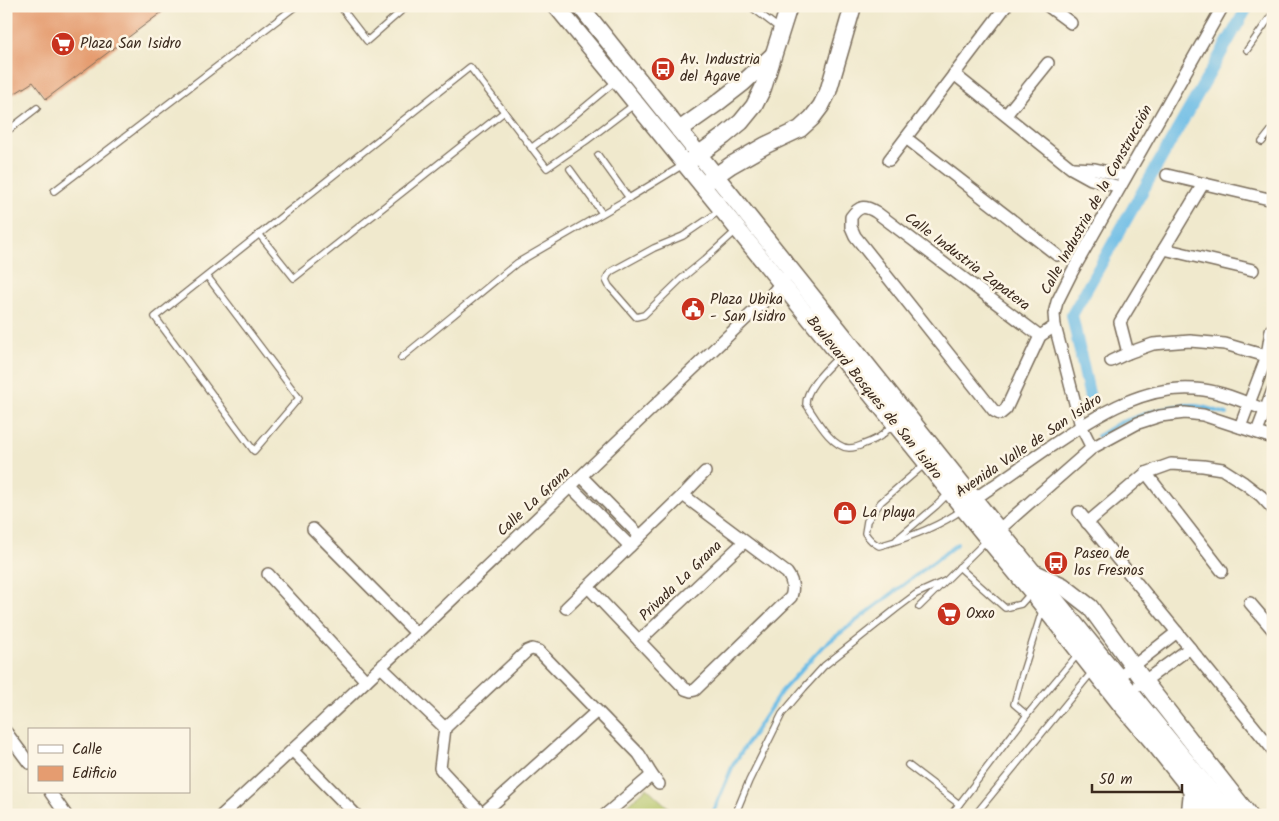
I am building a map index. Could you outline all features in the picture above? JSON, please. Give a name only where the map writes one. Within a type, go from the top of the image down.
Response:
[{"type":"main road","name":"Boulevard Bosques de San Isidro","points":[[556,6],[636,103],[692,159],[716,175],[840,356],[950,492],[969,504]]},
{"type":"main road","points":[[692,159],[741,122],[754,106],[763,88],[789,6]]},
{"type":"main road","points":[[702,185],[730,165],[800,129],[812,118],[828,92],[853,6]]},
{"type":"main road","name":"Boulevard Bosques de San Isidro","points":[[583,7],[679,130],[702,185],[738,229],[786,277],[993,534],[1032,592],[1093,670],[1113,682]]},
{"type":"main road","points":[[679,130],[716,104],[774,55]]},
{"type":"main road","name":"Boulevard Bosques de San Isidro","points":[[993,534],[1033,572],[1125,697],[1230,815]]},
{"type":"main road","name":"Boulevard Bosques de San Isidro","points":[[1033,572],[1064,586],[1090,607],[1144,681],[1250,815]]},
{"type":"main road","name":"Boulevard Bosques de San Isidro","points":[[1125,697],[1122,706],[1157,746],[1211,815]]},
{"type":"main road","points":[[1192,791],[1190,811],[1193,815]]},
{"type":"street","points":[[889,160],[1006,6]]},
{"type":"street","points":[[1048,6],[1071,23]]},
{"type":"street","name":"Calle Industria de la Construcción","points":[[1092,448],[1081,426],[1055,326],[1054,314],[1057,302],[1223,6]]},
{"type":"street","points":[[1006,115],[1048,63]]},
{"type":"street","points":[[954,74],[1071,168],[1091,179],[1120,187]]},
{"type":"street","points":[[906,138],[1057,255]]},
{"type":"street","points":[[1071,168],[1095,169],[1126,176]]},
{"type":"street","points":[[1167,174],[1273,200]]},
{"type":"street","points":[[1128,353],[1120,322],[1203,184]]},
{"type":"street","name":"Calle Industria Zapatera","points":[[867,207],[876,212],[1040,336],[1006,409],[1000,414],[994,411],[854,236],[850,217],[857,209],[867,207]]},
{"type":"street","points":[[1164,249],[1253,270]]},
{"type":"street","name":"Calle La Grana","points":[[293,750],[582,477],[769,297],[786,277]]},
{"type":"street","points":[[1040,336],[1055,326]]},
{"type":"street","points":[[1240,427],[1270,357],[1271,330]]},
{"type":"street","points":[[1111,362],[1128,353],[1154,344],[1190,341],[1225,344],[1270,357]]},
{"type":"street","name":"Avenida Valle de San Isidro","points":[[969,504],[1081,426],[1124,402],[1154,393],[1180,389],[1204,390],[1269,411]]},
{"type":"street","points":[[1257,432],[1269,411],[1273,390]]},
{"type":"street","points":[[993,534],[1092,448],[1138,423],[1160,416],[1185,413],[1203,415],[1273,438]]},
{"type":"street","points":[[1087,523],[1146,473],[1172,464],[1222,469],[1261,496],[1273,508]]},
{"type":"street","points":[[566,608],[683,496],[705,472]]},
{"type":"street","points":[[1146,473],[1222,572]]},
{"type":"street","points":[[582,477],[640,536]]},
{"type":"street","points":[[571,487],[630,546]]},
{"type":"street","points":[[588,587],[685,689],[691,691],[695,690],[792,597],[792,583],[787,573],[683,496]]},
{"type":"street","points":[[1079,512],[1271,745]]},
{"type":"street","points":[[313,530],[416,633]]},
{"type":"street","name":"Privada La Grana","points":[[640,641],[744,542]]},
{"type":"street","points":[[268,574],[366,681]]},
{"type":"street","points":[[1250,603],[1273,630]]},
{"type":"street","points":[[1113,682],[1177,632]]},
{"type":"street","points":[[1125,697],[1190,648]]},
{"type":"street","points":[[597,711],[482,814],[440,768],[445,728],[527,651],[532,649],[539,651],[639,754],[655,780],[605,815]]},
{"type":"street","points":[[380,667],[445,728]]},
{"type":"street","points":[[6,732],[28,762]]},
{"type":"street","points":[[222,815],[293,750],[356,815]]},
{"type":"street","points":[[51,794],[66,815]]},
{"type":"lane","points":[[54,191],[296,6]]},
{"type":"lane","points":[[340,6],[367,41],[407,6]]},
{"type":"lane","points":[[750,6],[782,30]]},
{"type":"lane","points":[[1247,50],[1273,13]]},
{"type":"lane","points":[[206,276],[299,398],[254,451],[155,317],[206,276],[470,67],[547,168],[636,103]]},
{"type":"lane","points":[[531,148],[569,120],[617,80]]},
{"type":"lane","points":[[6,132],[37,108]]},
{"type":"lane","points":[[259,234],[294,278],[504,112]]},
{"type":"lane","points":[[1262,142],[1273,128]]},
{"type":"lane","points":[[598,155],[628,198]]},
{"type":"lane","points":[[401,358],[517,263],[692,159]]},
{"type":"lane","points":[[570,168],[602,213]]},
{"type":"lane","points":[[722,209],[683,236],[654,248],[612,271],[606,280],[608,286],[636,317],[644,315],[681,279],[738,229]]},
{"type":"lane","points":[[840,356],[812,386],[806,398],[806,404],[828,435],[838,445],[848,448],[858,447],[881,437],[895,423]]},
{"type":"lane","points":[[926,463],[881,502],[867,521],[865,533],[873,543],[880,546],[894,542],[950,492]]},
{"type":"lane","name":"Avenida Valle de San Isidro","points":[[894,542],[949,519],[969,504]]},
{"type":"lane","points":[[920,607],[993,534]]},
{"type":"lane","points":[[958,567],[1005,608],[1021,604],[1032,592]]},
{"type":"lane","points":[[735,815],[749,781],[782,714],[804,688],[824,666],[896,609],[916,594],[945,581]]},
{"type":"lane","points":[[1027,715],[1014,704],[1044,606]]},
{"type":"lane","points":[[951,815],[1027,715],[1079,653]]},
{"type":"lane","points":[[975,815],[1093,670]]},
{"type":"lane","points":[[908,765],[959,804]]},
{"type":"green space","points":[[647,788],[671,810],[669,815],[616,815]]},
{"type":"building","name":"Plaza San Isidro","points":[[6,6],[170,6],[46,99],[33,82],[6,99]]},
{"type":"waterway","points":[[1090,398],[1072,315],[1248,6]]},
{"type":"waterway","points":[[1098,436],[1119,423],[1172,407],[1188,405],[1227,414]]},
{"type":"waterway","points":[[1263,426],[1273,430]]},
{"type":"waterway","points":[[712,815],[733,765],[781,692],[822,647],[957,544]]},
{"type":"place","name":"Plaza San Isidro","points":[[63,44]]},
{"type":"place","name":"Av. Industria del Agave","points":[[663,69]]},
{"type":"place","name":"Plaza Ubika - San Isidro","points":[[693,309]]},
{"type":"place","name":"La playa","points":[[845,513]]},
{"type":"place","name":"Paseo de los Fresnos","points":[[1056,563]]},
{"type":"place","name":"Oxxo","points":[[949,614]]}]
